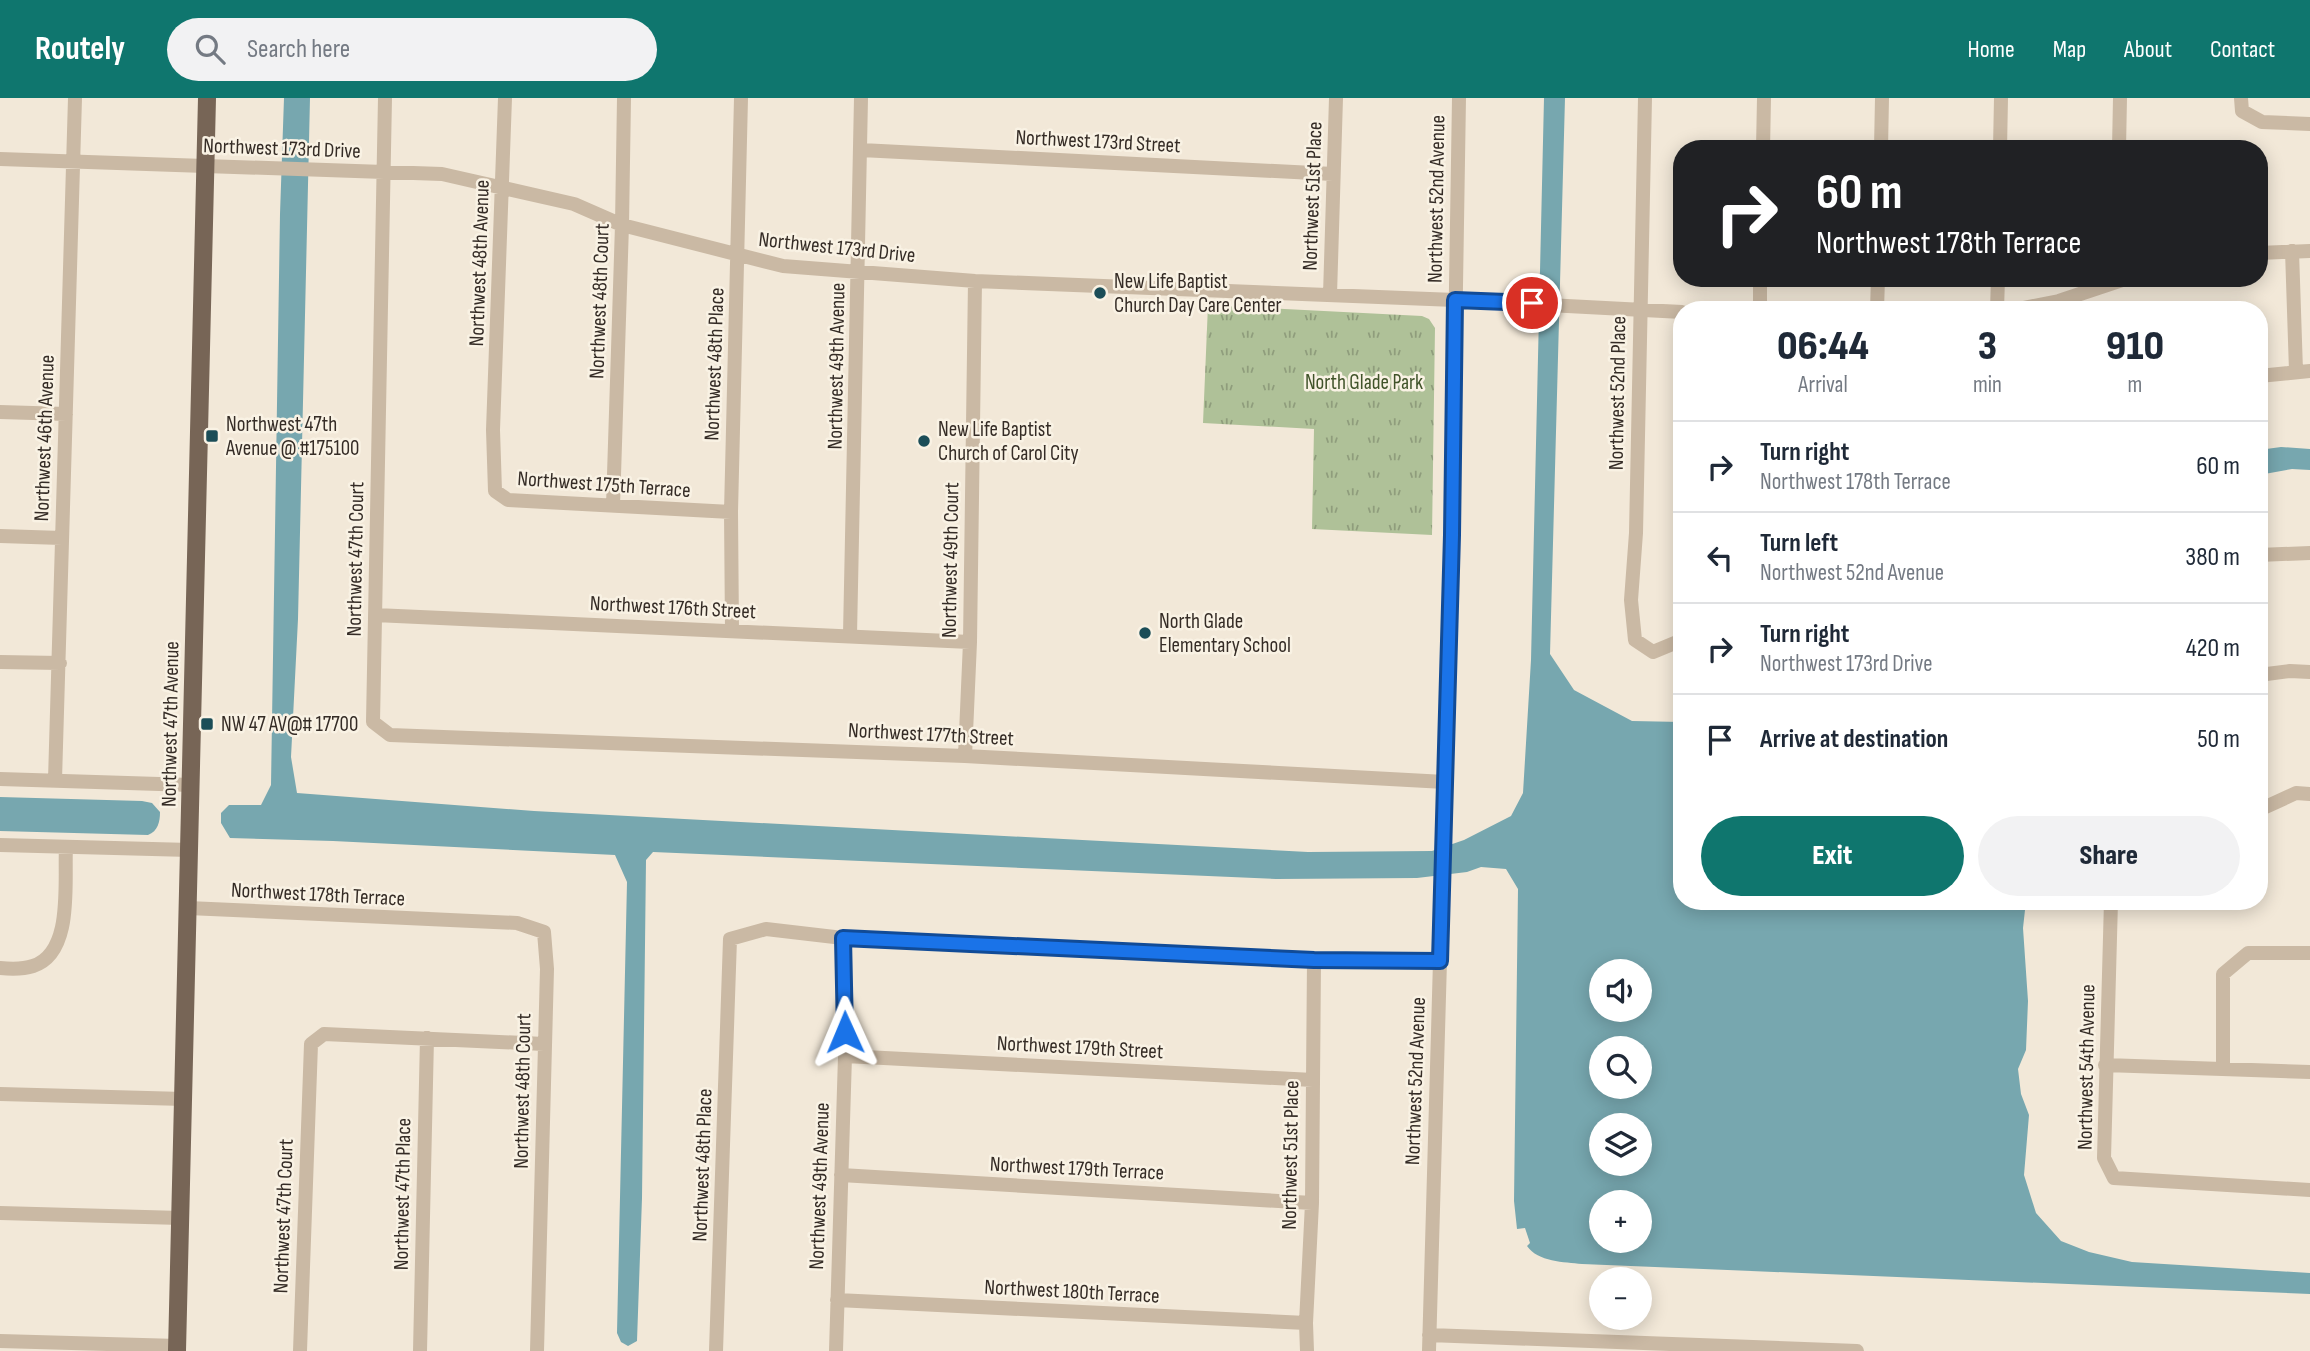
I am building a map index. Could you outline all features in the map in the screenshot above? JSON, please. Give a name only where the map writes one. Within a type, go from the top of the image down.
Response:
[{"type":"main road","name":"Northwest 47th Avenue","points":[[178,1348],[207,98]]},
{"type":"street","name":"Northwest 46th Avenue","points":[[55,780],[75,98]]},
{"type":"street","name":"Northwest 47th Court","points":[[385,98],[373,722],[390,735],[415,735]]},
{"type":"street","name":"Northwest 48th Avenue","points":[[492,430],[505,98]]},
{"type":"street","name":"Northwest 48th Court","points":[[613,506],[624,98]]},
{"type":"street","name":"Northwest 48th Place","points":[[732,631],[731,513],[741,98]]},
{"type":"street","name":"Northwest 49th Avenue","points":[[850,635],[861,98]]},
{"type":"street","name":"Northwest 51st Place","points":[[1330,295],[1336,98]]},
{"type":"street","name":"Northwest 52nd Avenue","points":[[1429,1351],[1445,782],[1459,98]]},
{"type":"street","name":"Northwest 52nd Place","points":[[1645,98],[1636,533],[1631,600],[1635,640],[1653,652],[1673,644]]},
{"type":"street","points":[[1763,98],[1763,140]]},
{"type":"street","points":[[1881,140],[1882,98]]},
{"type":"street","points":[[2000,140],[2001,98]]},
{"type":"street","points":[[2119,140],[2120,98]]},
{"type":"street","points":[[2241,98],[2242,111],[2262,122],[2310,124]]},
{"type":"street","name":"Northwest 173rd Street","points":[[861,150],[1333,174]]},
{"type":"street","name":"Northwest 173rd Drive","points":[[0,159],[442,174],[574,204],[622,225],[783,267],[975,281],[1673,311]]},
{"type":"street","points":[[2268,375],[2303,371],[2292,250]]},
{"type":"street","points":[[2268,252],[2310,251]]},
{"type":"street","name":"Northwest 49th Court","points":[[965,756],[970,642],[975,281]]},
{"type":"street","points":[[2059,301],[2097,287]]},
{"type":"street","points":[[0,412],[66,414]]},
{"type":"street","name":"Northwest 175th Terrace","points":[[492,430],[495,491],[508,500],[731,513]]},
{"type":"street","points":[[0,536],[62,538]]},
{"type":"street","points":[[2268,555],[2310,553]]},
{"type":"street","name":"Northwest 176th Street","points":[[375,615],[970,642]]},
{"type":"street","points":[[0,662],[60,663]]},
{"type":"street","points":[[2268,675],[2290,671],[2310,672]]},
{"type":"street","name":"Northwest 177th Street","points":[[415,735],[965,756],[1445,782]]},
{"type":"street","points":[[0,779],[191,785]]},
{"type":"street","points":[[2268,806],[2296,793],[2310,794]]},
{"type":"street","points":[[0,845],[190,850]]},
{"type":"street","points":[[0,968],[33,966],[50,956],[58,944],[63,929],[66,847]]},
{"type":"street","name":"Northwest 178th Terrace","points":[[188,908],[445,921]]},
{"type":"street","name":"Northwest 54th Avenue","points":[[2111,910],[2104,1158],[2114,1178],[2310,1190]]},
{"type":"street","name":"Northwest 48th Court","points":[[445,921],[517,923],[544,932],[547,969],[537,1351]]},
{"type":"street","name":"Northwest 48th Place","points":[[716,1351],[730,939],[766,929],[843,938]]},
{"type":"street","name":"Northwest 49th Avenue","points":[[836,1351],[845,1056],[843,938]]},
{"type":"street","points":[[843,938],[1314,960],[1440,961]]},
{"type":"street","points":[[2223,1068],[2223,974],[2248,953],[2310,953]]},
{"type":"street","name":"Northwest 51st Place","points":[[1307,1351],[1314,960]]},
{"type":"street","name":"Northwest 47th Court","points":[[300,1351],[311,1044],[324,1034],[427,1038]]},
{"type":"street","points":[[427,1038],[544,1044]]},
{"type":"street","name":"Northwest 47th Place","points":[[420,1351],[427,1038]]},
{"type":"street","name":"Northwest 179th Street","points":[[845,1056],[1313,1080]]},
{"type":"street","points":[[2105,1065],[2310,1072]]},
{"type":"street","points":[[0,1094],[184,1099]]},
{"type":"street","name":"Northwest 179th Terrace","points":[[841,1175],[1311,1203]]},
{"type":"street","points":[[0,1213],[181,1218]]},
{"type":"street","name":"Northwest 180th Terrace","points":[[836,1300],[1306,1323]]},
{"type":"street","points":[[1429,1335],[1554,1345],[1857,1351]]},
{"type":"street","points":[[0,1341],[178,1348]]},
{"type":"green space","name":"North Glade Park","points":[[1208,305],[1422,316],[1429,319],[1435,328],[1432,535],[1312,529],[1314,429],[1203,423]]},
{"type":"water","points":[[284,98],[310,98],[298,619],[291,757],[297,793],[534,811],[1308,852],[1432,851],[1464,840],[1511,816],[1523,793],[1531,660],[1544,98],[1565,98],[1550,654],[1574,690],[1632,721],[1673,722],[1673,910],[2025,910],[2023,928],[2028,1001],[2026,1050],[2018,1069],[2021,1094],[2029,1115],[2024,1175],[2036,1213],[2061,1241],[2089,1252],[2132,1262],[2310,1273],[2310,1294],[1582,1264],[1538,1255],[1527,1246],[1530,1243],[1525,1228],[1517,1229],[1514,1201],[1518,889],[1506,869],[1481,867],[1467,872],[1417,878],[1276,879],[653,852],[646,860],[642,1198],[637,1341],[628,1346],[621,1342],[617,1333],[627,882],[615,855],[230,838],[221,823],[221,813],[229,805],[261,805],[271,785]]},
{"type":"water","points":[[2268,449],[2310,449],[2310,470],[2292,469],[2268,473]]},
{"type":"water","points":[[0,797],[142,801],[152,803],[160,812],[160,819],[156,829],[148,835],[0,831]]},
{"type":"place","name":"New Life Baptist Church Day Care Center","points":[[1100,293]]},
{"type":"place","name":"Northwest 47th Avenue @ #175100","points":[[212,436]]},
{"type":"place","name":"New Life Baptist Church of Carol City","points":[[924,441]]},
{"type":"place","name":"North Glade Elementary School","points":[[1145,633]]},
{"type":"place","name":"NW 47 AV@# 17700","points":[[207,724]]},
{"type":"route","points":[[845,1032],[843,938],[1314,960],[1440,961],[1452,535],[1455,300],[1532,303]]}]
